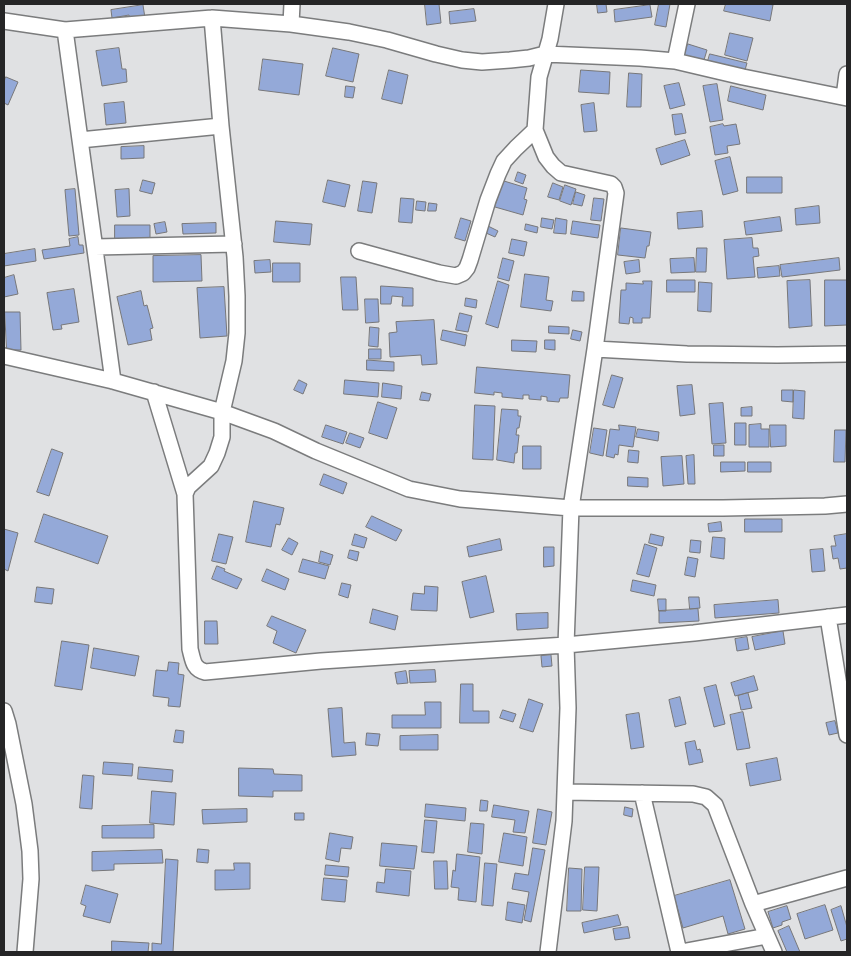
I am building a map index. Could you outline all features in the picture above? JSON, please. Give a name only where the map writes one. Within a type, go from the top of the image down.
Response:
[{"type":"street","points":[[291,24],[292,4]]},
{"type":"street","points":[[548,952],[564,821],[568,708],[566,645],[571,508],[616,193],[611,184],[562,173],[553,166],[546,157],[535,130],[539,76],[550,39],[556,4]]},
{"type":"street","points":[[675,61],[687,4]]},
{"type":"street","points":[[185,494],[188,487],[211,466],[217,453],[222,437],[222,412],[234,361],[237,333],[238,296],[234,244],[221,126],[212,18]]},
{"type":"street","points":[[4,21],[65,30],[212,18],[291,24],[349,32],[462,60],[482,62],[510,60],[545,54],[675,61],[743,77],[846,97],[847,74]]},
{"type":"street","points":[[65,30],[113,381]]},
{"type":"street","points":[[80,140],[221,126]]},
{"type":"street","points":[[359,252],[439,273],[456,276],[463,273],[470,260],[488,200],[504,162],[535,130]]},
{"type":"street","points":[[95,246],[234,244]]},
{"type":"street","points":[[595,349],[687,354],[847,354]]},
{"type":"street","points":[[4,356],[113,381],[222,412],[274,431],[316,451],[410,490],[460,499],[571,508],[723,508],[847,504]]},
{"type":"street","points":[[154,392],[185,494],[190,649],[195,666],[199,671],[221,671],[321,660],[566,645],[694,633],[847,615]]},
{"type":"street","points":[[828,617],[847,735]]},
{"type":"street","points":[[4,711],[24,804],[30,851],[31,879],[25,952]]},
{"type":"street","points":[[565,792],[693,794],[706,797],[715,805],[753,904],[774,952]]},
{"type":"street","points":[[642,793],[680,952],[767,936]]},
{"type":"street","points":[[753,904],[847,878]]},
{"type":"building","points":[[425,4],[439,4],[441,23],[427,25]]},
{"type":"building","points":[[597,4],[606,4],[607,12],[598,13]]},
{"type":"building","points":[[659,4],[670,4],[666,27],[655,25]]},
{"type":"building","points":[[726,4],[773,5],[770,21],[724,11]]},
{"type":"building","points":[[143,5],[145,18],[130,21],[129,15],[112,18],[111,10]]},
{"type":"building","points":[[650,5],[652,17],[615,22],[614,10]]},
{"type":"building","points":[[474,9],[476,21],[450,24],[449,12]]},
{"type":"building","points":[[730,33],[753,38],[747,61],[725,55]]},
{"type":"building","points":[[688,44],[707,50],[704,60],[684,55]]},
{"type":"building","points":[[119,48],[122,69],[126,69],[127,82],[102,86],[96,51]]},
{"type":"building","points":[[333,48],[359,54],[353,82],[326,76]]},
{"type":"building","points":[[710,54],[747,63],[745,70],[708,61]]},
{"type":"building","points":[[263,59],[303,64],[299,95],[259,90]]},
{"type":"building","points":[[389,70],[408,75],[402,104],[382,99]]},
{"type":"building","points":[[581,70],[610,72],[609,94],[579,92]]},
{"type":"building","points":[[629,73],[642,74],[641,107],[627,107]]},
{"type":"building","points":[[6,77],[18,82],[8,105],[4,103],[4,82]]},
{"type":"building","points":[[679,83],[685,105],[670,109],[664,86]]},
{"type":"building","points":[[717,84],[723,120],[710,122],[703,86]]},
{"type":"building","points":[[346,86],[355,87],[353,98],[345,97]]},
{"type":"building","points":[[731,86],[766,95],[763,110],[728,101]]},
{"type":"building","points":[[124,102],[126,123],[106,125],[104,104]]},
{"type":"building","points":[[594,103],[597,131],[584,132],[581,105]]},
{"type":"building","points":[[682,114],[686,133],[675,135],[672,115]]},
{"type":"building","points":[[723,124],[724,126],[736,124],[740,144],[727,146],[728,153],[715,155],[710,127]]},
{"type":"building","points":[[685,140],[690,155],[661,165],[656,149]]},
{"type":"building","points":[[144,146],[144,158],[121,159],[121,147]]},
{"type":"building","points":[[730,157],[738,191],[723,195],[715,161]]},
{"type":"building","points":[[518,172],[526,175],[523,184],[515,181]]},
{"type":"building","points":[[747,177],[782,177],[782,193],[747,193]]},
{"type":"building","points":[[143,180],[155,183],[152,194],[140,191]]},
{"type":"building","points":[[328,180],[350,185],[345,207],[323,202]]},
{"type":"building","points":[[363,181],[377,183],[372,213],[358,211]]},
{"type":"building","points":[[504,181],[527,188],[524,199],[527,200],[523,215],[495,207]]},
{"type":"building","points":[[553,183],[563,187],[559,200],[548,197]]},
{"type":"building","points":[[565,185],[576,189],[571,205],[560,201]]},
{"type":"building","points":[[75,189],[79,235],[69,236],[65,190]]},
{"type":"building","points":[[129,189],[130,216],[117,217],[115,190]]},
{"type":"building","points":[[576,192],[585,195],[582,206],[573,204]]},
{"type":"building","points":[[401,198],[414,199],[412,223],[399,222]]},
{"type":"building","points":[[594,198],[604,199],[601,221],[591,220]]},
{"type":"building","points":[[417,201],[426,202],[425,211],[416,210]]},
{"type":"building","points":[[429,203],[437,204],[436,211],[428,211]]},
{"type":"building","points":[[819,206],[820,223],[796,225],[795,209]]},
{"type":"building","points":[[702,211],[703,227],[678,229],[677,213]]},
{"type":"building","points":[[780,217],[782,231],[746,235],[744,222]]},
{"type":"building","points":[[461,218],[471,221],[465,241],[455,238]]},
{"type":"building","points":[[542,218],[554,220],[552,229],[541,227]]},
{"type":"building","points":[[556,218],[567,220],[566,234],[554,233]]},
{"type":"building","points":[[276,221],[312,224],[310,245],[274,242]]},
{"type":"building","points":[[573,221],[600,225],[598,238],[571,234]]},
{"type":"building","points":[[165,222],[167,232],[156,234],[154,224]]},
{"type":"building","points":[[216,223],[216,233],[183,234],[182,224]]},
{"type":"building","points":[[526,224],[538,227],[537,233],[525,230]]},
{"type":"building","points":[[115,225],[150,225],[150,239],[115,239]]},
{"type":"building","points":[[488,226],[498,231],[495,237],[486,233]]},
{"type":"building","points":[[621,228],[651,232],[645,258],[618,255]]},
{"type":"building","points":[[78,237],[79,245],[83,245],[84,253],[44,259],[42,250],[70,246],[69,239]]},
{"type":"building","points":[[752,238],[753,248],[758,248],[759,256],[753,257],[755,277],[727,279],[724,240]]},
{"type":"building","points":[[512,239],[527,242],[524,256],[509,253]]},
{"type":"building","points":[[697,248],[707,248],[706,272],[696,272]]},
{"type":"building","points":[[35,249],[36,261],[4,266],[4,254]]},
{"type":"building","points":[[201,255],[202,281],[153,282],[153,256]]},
{"type":"building","points":[[503,258],[514,261],[509,281],[498,278]]},
{"type":"building","points":[[694,258],[695,272],[671,273],[670,259]]},
{"type":"building","points":[[839,258],[840,270],[782,277],[780,265]]},
{"type":"building","points":[[270,260],[271,272],[255,273],[254,261]]},
{"type":"building","points":[[639,260],[640,272],[626,274],[624,262]]},
{"type":"building","points":[[273,263],[300,263],[300,282],[273,282]]},
{"type":"building","points":[[779,266],[780,276],[758,278],[757,268]]},
{"type":"building","points":[[525,274],[549,277],[546,300],[553,301],[551,311],[521,307]]},
{"type":"building","points":[[14,275],[18,294],[4,297],[4,278]]},
{"type":"building","points":[[341,277],[356,277],[358,310],[343,310]]},
{"type":"building","points":[[667,280],[695,280],[695,292],[667,292]]},
{"type":"building","points":[[810,280],[812,326],[789,328],[787,281]]},
{"type":"building","points":[[825,280],[847,280],[847,325],[825,326]]},
{"type":"building","points":[[498,281],[509,285],[498,328],[486,324]]},
{"type":"building","points":[[643,281],[652,281],[650,318],[642,318],[642,323],[633,323],[633,318],[630,317],[629,324],[619,323],[621,290],[626,290],[626,283],[643,284]]},
{"type":"building","points":[[699,282],[712,283],[711,312],[698,311]]},
{"type":"building","points":[[381,286],[413,288],[413,306],[402,306],[403,297],[392,296],[391,304],[381,304]]},
{"type":"building","points":[[224,287],[227,336],[200,338],[197,288]]},
{"type":"building","points":[[74,289],[79,322],[61,325],[62,329],[53,330],[47,293]]},
{"type":"building","points":[[141,291],[144,306],[147,305],[153,328],[150,329],[152,340],[128,345],[117,297]]},
{"type":"building","points":[[573,291],[584,292],[584,301],[572,301]]},
{"type":"building","points":[[466,298],[477,300],[476,308],[465,306]]},
{"type":"building","points":[[365,299],[378,299],[379,322],[366,323]]},
{"type":"building","points":[[5,312],[20,312],[21,350],[7,350]]},
{"type":"building","points":[[460,313],[472,316],[468,332],[456,330]]},
{"type":"building","points":[[434,320],[437,364],[422,365],[421,355],[390,357],[389,333],[397,332],[396,322]]},
{"type":"building","points":[[549,326],[569,327],[569,334],[549,333]]},
{"type":"building","points":[[370,327],[379,328],[378,347],[369,346]]},
{"type":"building","points":[[443,330],[467,335],[465,346],[441,340]]},
{"type":"building","points":[[573,330],[582,332],[580,341],[571,339]]},
{"type":"building","points":[[512,340],[537,341],[536,352],[512,351]]},
{"type":"building","points":[[545,340],[555,340],[555,350],[545,349]]},
{"type":"building","points":[[369,349],[381,349],[381,359],[369,359]]},
{"type":"building","points":[[367,360],[394,362],[394,371],[367,370]]},
{"type":"building","points":[[477,367],[570,375],[568,398],[560,398],[559,402],[547,401],[547,397],[541,396],[541,400],[529,399],[529,395],[523,395],[523,399],[502,397],[502,393],[494,392],[494,395],[475,393]]},
{"type":"building","points":[[612,375],[623,378],[614,408],[603,405]]},
{"type":"building","points":[[299,380],[307,384],[303,394],[294,390]]},
{"type":"building","points":[[345,380],[379,383],[378,397],[344,394]]},
{"type":"building","points":[[383,383],[402,386],[401,399],[382,397]]},
{"type":"building","points":[[692,385],[695,414],[680,416],[677,386]]},
{"type":"building","points":[[782,390],[793,390],[793,402],[782,401]]},
{"type":"building","points":[[794,390],[805,391],[804,419],[793,418]]},
{"type":"building","points":[[422,392],[431,394],[429,401],[420,400]]},
{"type":"building","points":[[378,402],[397,408],[387,439],[369,433]]},
{"type":"building","points":[[723,403],[726,443],[712,444],[709,404]]},
{"type":"building","points":[[475,405],[495,406],[493,460],[473,459]]},
{"type":"building","points":[[752,407],[752,416],[741,416],[741,408]]},
{"type":"building","points":[[502,409],[518,410],[518,416],[521,416],[519,428],[517,428],[516,435],[519,435],[514,463],[497,460]]},
{"type":"building","points":[[735,423],[746,423],[746,445],[735,445]]},
{"type":"building","points":[[761,424],[761,429],[769,429],[769,447],[749,447],[749,425]]},
{"type":"building","points":[[326,425],[347,432],[343,444],[322,437]]},
{"type":"building","points":[[619,425],[636,427],[633,447],[619,445],[618,455],[615,454],[614,458],[606,456],[610,429],[619,430]]},
{"type":"building","points":[[770,425],[786,425],[786,446],[771,447]]},
{"type":"building","points":[[594,428],[607,430],[603,456],[590,453]]},
{"type":"building","points":[[638,429],[659,432],[658,441],[636,437]]},
{"type":"building","points":[[835,430],[846,430],[845,462],[834,462]]},
{"type":"building","points":[[350,433],[364,438],[360,448],[346,443]]},
{"type":"building","points":[[714,445],[724,445],[724,456],[714,456]]},
{"type":"building","points":[[523,446],[541,446],[541,469],[523,469]]},
{"type":"building","points":[[52,449],[63,453],[49,496],[37,492]]},
{"type":"building","points":[[629,450],[639,451],[638,463],[628,462]]},
{"type":"building","points":[[694,455],[695,484],[688,484],[686,456]]},
{"type":"building","points":[[682,456],[684,484],[663,486],[661,457]]},
{"type":"building","points":[[721,462],[745,462],[745,471],[721,472]]},
{"type":"building","points":[[748,462],[771,462],[771,472],[748,472]]},
{"type":"building","points":[[324,474],[347,483],[343,494],[320,485]]},
{"type":"building","points":[[628,477],[648,478],[648,487],[628,486]]},
{"type":"building","points":[[254,501],[284,508],[280,525],[276,524],[271,547],[246,542]]},
{"type":"building","points":[[44,514],[108,536],[98,564],[35,542]]},
{"type":"building","points":[[372,516],[402,530],[396,541],[366,527]]},
{"type":"building","points":[[745,519],[782,519],[782,532],[745,532]]},
{"type":"building","points":[[721,522],[722,531],[709,532],[708,524]]},
{"type":"building","points":[[4,529],[18,533],[8,571],[4,569]]},
{"type":"building","points":[[219,534],[233,537],[226,564],[212,561]]},
{"type":"building","points":[[355,534],[367,538],[364,548],[352,545]]},
{"type":"building","points":[[651,534],[664,537],[662,546],[649,543]]},
{"type":"building","points":[[847,534],[847,568],[840,569],[838,558],[833,559],[831,546],[836,546],[834,536]]},
{"type":"building","points":[[713,537],[725,538],[724,559],[711,557]]},
{"type":"building","points":[[289,538],[298,543],[292,555],[282,550]]},
{"type":"building","points":[[500,539],[502,550],[469,557],[467,547]]},
{"type":"building","points":[[691,540],[701,541],[700,553],[690,552]]},
{"type":"building","points":[[645,544],[657,548],[649,577],[637,574]]},
{"type":"building","points":[[544,547],[554,547],[554,566],[544,567]]},
{"type":"building","points":[[823,549],[825,571],[812,572],[810,550]]},
{"type":"building","points":[[350,550],[359,552],[357,561],[348,558]]},
{"type":"building","points":[[321,551],[333,555],[330,565],[319,562]]},
{"type":"building","points":[[688,557],[698,559],[695,577],[685,575]]},
{"type":"building","points":[[303,559],[329,566],[325,579],[299,572]]},
{"type":"building","points":[[217,566],[242,579],[237,589],[212,579]]},
{"type":"building","points":[[267,569],[289,579],[285,590],[262,581]]},
{"type":"building","points":[[486,576],[494,612],[470,618],[462,582]]},
{"type":"building","points":[[633,580],[656,585],[654,596],[631,591]]},
{"type":"building","points":[[342,583],[351,585],[348,598],[339,595]]},
{"type":"building","points":[[425,586],[438,587],[437,611],[411,610],[413,593],[424,594]]},
{"type":"building","points":[[37,587],[54,589],[52,604],[35,602]]},
{"type":"building","points":[[689,597],[699,597],[700,608],[690,609]]},
{"type":"building","points":[[658,599],[666,599],[666,611],[659,611]]},
{"type":"building","points":[[778,600],[779,613],[715,618],[714,605]]},
{"type":"building","points":[[373,609],[398,616],[395,630],[370,623]]},
{"type":"building","points":[[698,609],[699,621],[659,623],[659,611]]},
{"type":"building","points":[[548,613],[548,628],[517,630],[516,614]]},
{"type":"building","points":[[272,616],[306,630],[296,653],[273,643],[277,631],[267,626]]},
{"type":"building","points":[[205,621],[217,621],[218,644],[205,644]]},
{"type":"building","points":[[783,631],[785,644],[755,650],[752,637]]},
{"type":"building","points":[[747,637],[749,649],[737,651],[735,639]]},
{"type":"building","points":[[62,641],[89,645],[82,690],[55,686]]},
{"type":"building","points":[[94,648],[139,656],[135,676],[91,668]]},
{"type":"building","points":[[551,655],[552,666],[542,667],[541,656]]},
{"type":"building","points":[[169,662],[179,663],[178,674],[184,675],[180,707],[168,706],[169,698],[153,696],[156,670],[167,671]]},
{"type":"building","points":[[435,670],[436,682],[410,683],[409,671]]},
{"type":"building","points":[[406,671],[408,683],[397,684],[395,673]]},
{"type":"building","points":[[754,676],[758,690],[735,696],[731,683]]},
{"type":"building","points":[[461,684],[473,684],[473,711],[489,711],[489,723],[460,723]]},
{"type":"building","points":[[716,685],[725,724],[714,727],[704,688]]},
{"type":"building","points":[[748,693],[752,708],[741,710],[738,696]]},
{"type":"building","points":[[680,697],[686,724],[675,727],[669,700]]},
{"type":"building","points":[[529,699],[543,704],[533,732],[520,728]]},
{"type":"building","points":[[425,702],[441,702],[441,728],[392,728],[392,715],[425,715]]},
{"type":"building","points":[[342,708],[344,743],[355,742],[356,755],[332,757],[328,709]]},
{"type":"building","points":[[503,710],[516,714],[513,722],[500,718]]},
{"type":"building","points":[[743,712],[750,748],[737,750],[730,715]]},
{"type":"building","points":[[639,713],[644,747],[631,749],[626,715]]},
{"type":"building","points":[[835,721],[838,733],[829,735],[826,723]]},
{"type":"building","points":[[176,730],[184,731],[183,743],[174,742]]},
{"type":"building","points":[[367,733],[380,734],[378,746],[366,745]]},
{"type":"building","points":[[438,735],[438,750],[400,750],[400,736]]},
{"type":"building","points":[[695,741],[697,750],[700,749],[703,762],[689,765],[685,743]]},
{"type":"building","points":[[777,758],[781,780],[750,786],[746,764]]},
{"type":"building","points":[[104,762],[133,764],[132,776],[103,774]]},
{"type":"building","points":[[139,767],[173,770],[172,782],[138,779]]},
{"type":"building","points":[[239,768],[273,769],[274,774],[302,775],[302,791],[273,791],[273,797],[239,796]]},
{"type":"building","points":[[83,775],[94,776],[92,809],[80,808]]},
{"type":"building","points":[[152,791],[176,793],[174,825],[150,823]]},
{"type":"building","points":[[481,800],[488,801],[487,811],[480,811]]},
{"type":"building","points":[[426,804],[466,808],[465,821],[425,817]]},
{"type":"building","points":[[494,805],[529,811],[525,833],[513,832],[515,820],[492,817]]},
{"type":"building","points":[[625,807],[633,809],[632,817],[624,815]]},
{"type":"building","points":[[247,809],[247,822],[203,824],[202,810]]},
{"type":"building","points":[[538,809],[552,812],[546,845],[533,843]]},
{"type":"building","points":[[295,813],[304,813],[304,820],[295,820]]},
{"type":"building","points":[[425,820],[437,821],[434,853],[422,852]]},
{"type":"building","points":[[471,823],[484,824],[482,854],[468,852]]},
{"type":"building","points":[[154,825],[154,838],[102,838],[102,826]]},
{"type":"building","points":[[330,833],[353,837],[351,849],[341,848],[339,862],[326,859]]},
{"type":"building","points":[[504,833],[527,837],[523,866],[499,862]]},
{"type":"building","points":[[382,843],[417,846],[414,869],[380,866]]},
{"type":"building","points":[[533,848],[545,850],[531,922],[524,920],[529,892],[512,889],[515,873],[528,875]]},
{"type":"building","points":[[198,849],[209,850],[208,863],[197,862]]},
{"type":"building","points":[[162,850],[163,863],[114,864],[114,870],[92,871],[92,852]]},
{"type":"building","points":[[457,854],[480,857],[476,902],[458,900],[459,888],[451,887]]},
{"type":"building","points":[[166,859],[178,860],[173,952],[152,952],[152,943],[161,944]]},
{"type":"building","points":[[434,861],[447,861],[448,889],[435,889]]},
{"type":"building","points":[[234,863],[250,863],[250,889],[215,890],[215,870],[234,870]]},
{"type":"building","points":[[485,863],[497,864],[493,906],[482,905]]},
{"type":"building","points":[[326,865],[349,867],[348,877],[325,875]]},
{"type":"building","points":[[585,867],[599,867],[597,911],[583,910]]},
{"type":"building","points":[[569,868],[582,869],[581,911],[567,911]]},
{"type":"building","points":[[386,869],[411,871],[409,896],[376,892],[377,882],[384,883]]},
{"type":"building","points":[[324,878],[347,880],[345,902],[322,900]]},
{"type":"building","points":[[730,880],[745,929],[728,934],[723,916],[683,928],[674,896]]},
{"type":"building","points":[[86,885],[118,894],[110,923],[83,916],[86,906],[81,904]]},
{"type":"building","points":[[508,902],[525,905],[522,923],[506,920]]},
{"type":"building","points":[[825,905],[833,930],[805,939],[797,914]]},
{"type":"building","points":[[787,906],[791,919],[773,928],[768,912]]},
{"type":"building","points":[[841,906],[847,927],[847,939],[841,941],[831,910]]},
{"type":"building","points":[[618,915],[621,925],[584,933],[582,923]]},
{"type":"building","points":[[789,926],[800,952],[787,952],[778,931]]},
{"type":"building","points":[[628,927],[630,938],[615,940],[613,929]]},
{"type":"building","points":[[112,941],[149,943],[148,952],[112,952]]}]
